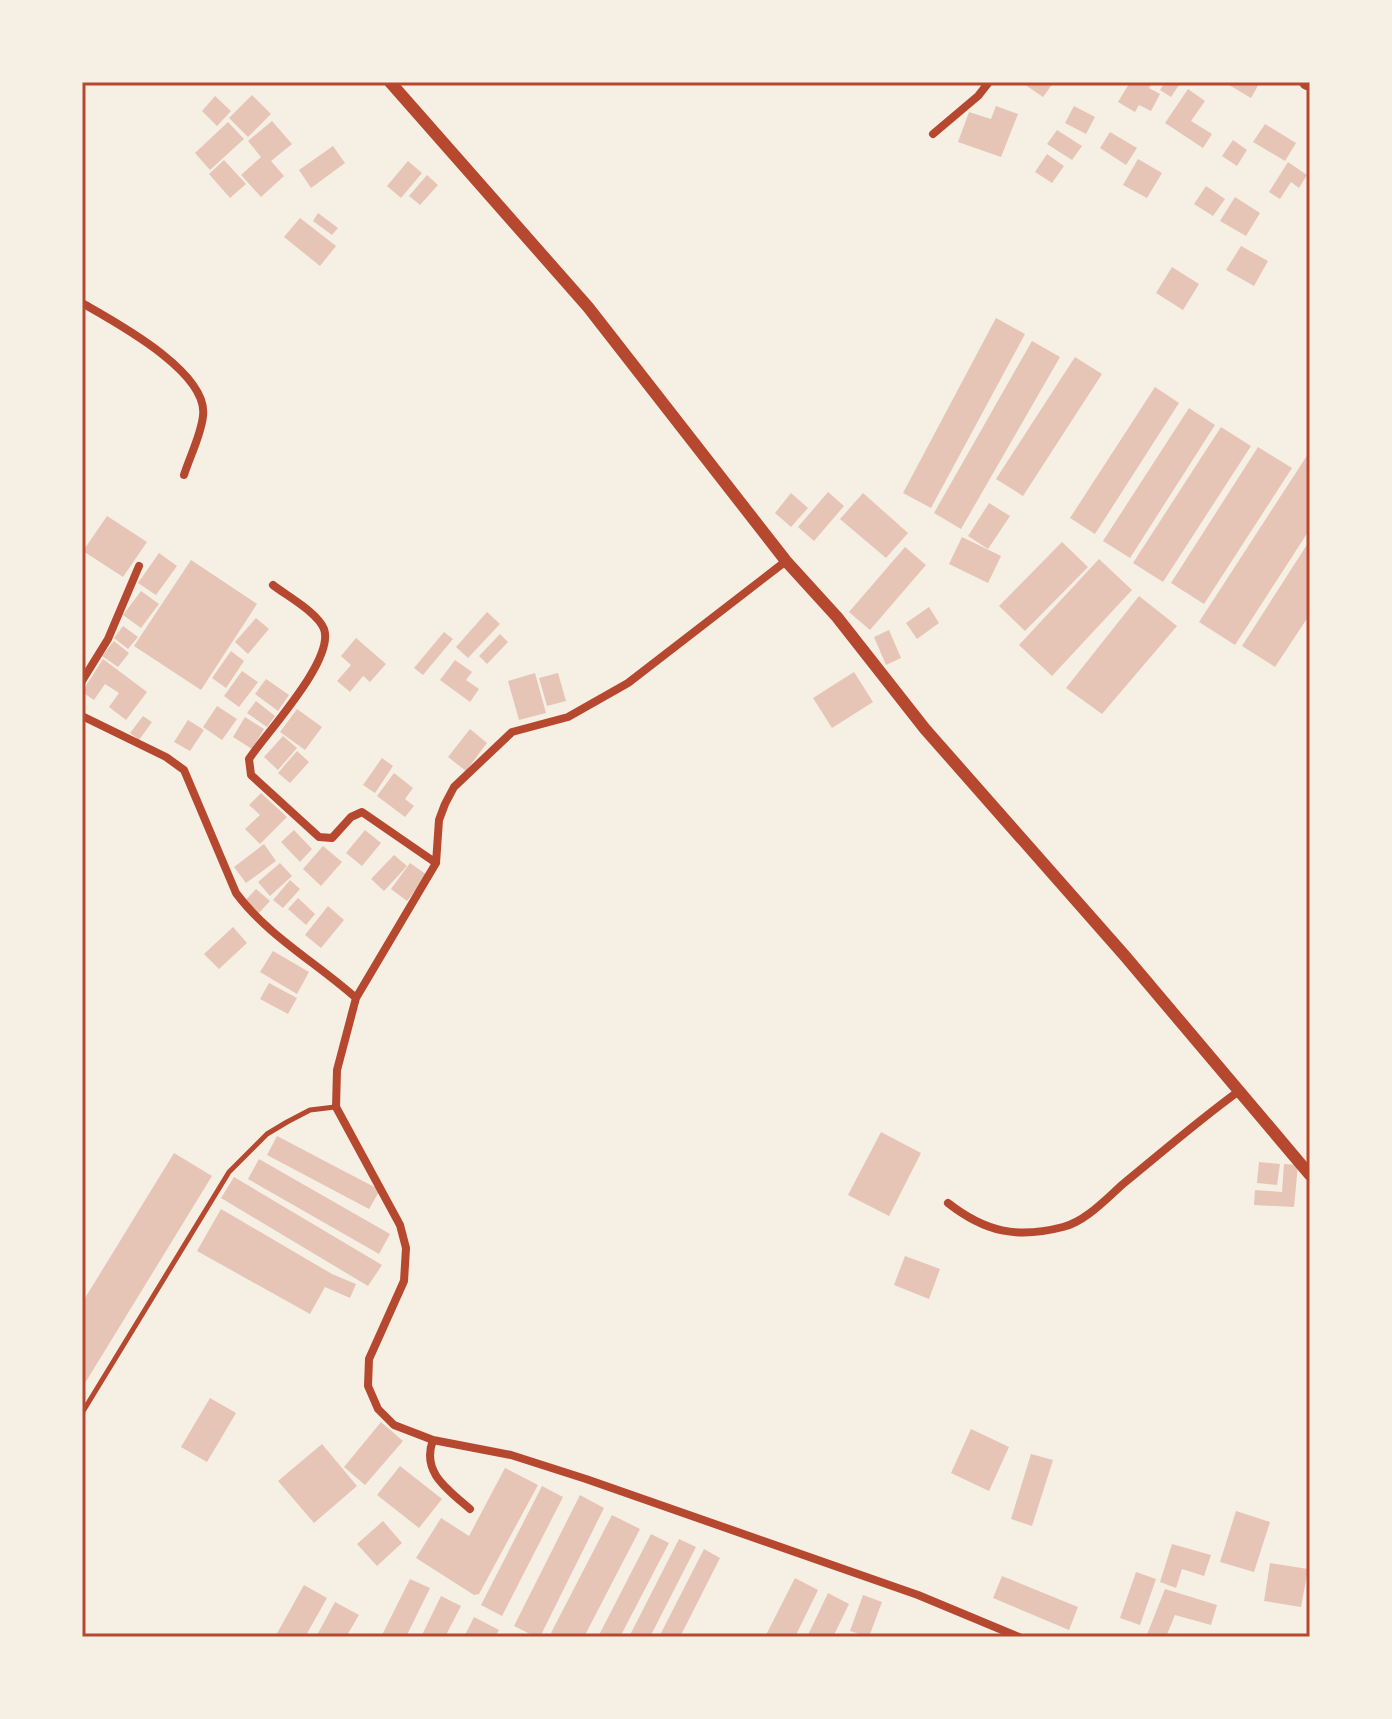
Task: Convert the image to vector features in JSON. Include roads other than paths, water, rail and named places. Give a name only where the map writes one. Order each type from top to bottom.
[{"type":"street","points":[[390,82],[588,307],[786,561],[837,617],[925,729],[1310,1175]]},
{"type":"street","points":[[933,134],[978,96],[989,82]]},
{"type":"street","points":[[82,303],[158,352],[196,386],[203,416],[184,475]]},
{"type":"street","points":[[786,561],[628,683],[568,717],[526,726],[499,741],[454,787],[439,820],[436,863],[356,998],[337,1070],[336,1107],[400,1225],[406,1248],[404,1281],[369,1359],[368,1386],[378,1409],[394,1425],[433,1440],[511,1455],[586,1479],[918,1595],[1019,1637]]},
{"type":"street","points":[[82,681],[108,639],[139,566]]},
{"type":"street","points":[[273,585],[318,621],[324,629],[326,643],[301,690],[249,759],[251,775],[319,837],[332,838],[351,817],[362,812],[436,863]]},
{"type":"street","points":[[82,716],[166,757],[184,770],[236,893],[275,934],[309,957],[356,998]]},
{"type":"street","points":[[948,1203],[973,1222],[1004,1232],[1063,1227],[1093,1210],[1239,1091]]},
{"type":"street","points":[[433,1440],[427,1455],[430,1467],[441,1484],[470,1509]]},
{"type":"lane","points":[[82,1413],[229,1172],[267,1134],[310,1110],[336,1107]]}]
